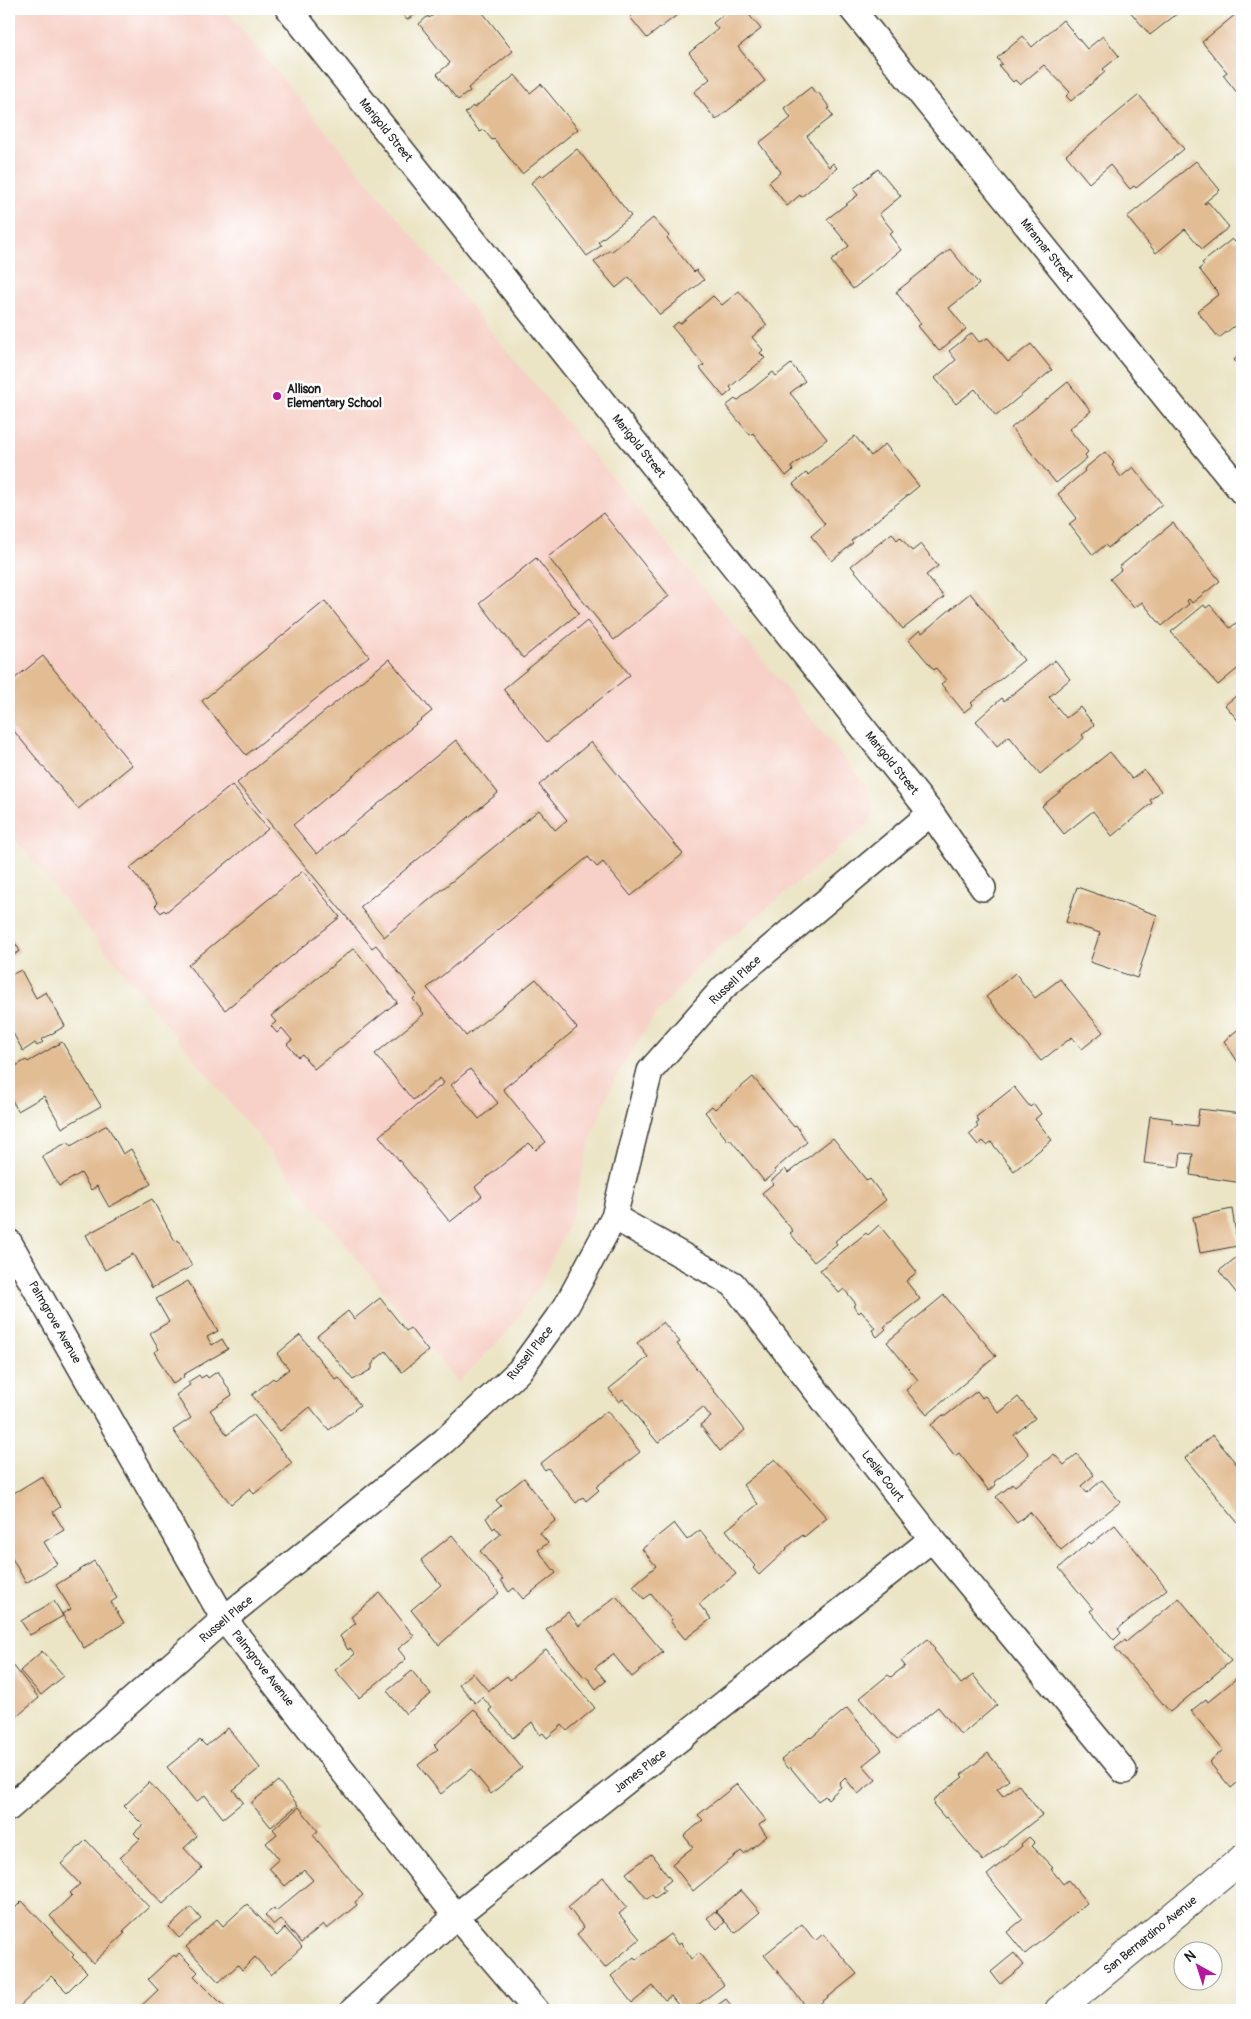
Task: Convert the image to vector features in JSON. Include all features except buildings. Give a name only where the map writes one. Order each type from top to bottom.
[{"type":"main road","name":"San Bernardino Avenue","points":[[1059,2010],[1242,1859]]},
{"type":"street","name":"Marigold Street","points":[[290,9],[932,813],[983,888]]},
{"type":"street","name":"Miramar Street","points":[[852,9],[1242,492]]},
{"type":"street","name":"Russell Place","points":[[9,1808],[224,1619],[444,1441],[518,1371],[567,1305],[614,1217],[650,1071],[724,987],[932,813]]},
{"type":"street","name":"Leslie Court","points":[[614,1217],[733,1284],[932,1539],[1124,1771]]},
{"type":"street","name":"Palmgrove Avenue","points":[[9,1242],[224,1619],[456,1916],[536,2010]]},
{"type":"street","name":"James Place","points":[[353,2010],[456,1916],[932,1539]]},
{"type":"shaded area","name":"Allison Elementary School","points":[[9,9],[225,9],[865,784],[873,802],[873,817],[866,826],[700,963],[650,1022],[613,1082],[590,1141],[571,1219],[540,1285],[504,1336],[458,1382],[9,832]]},
{"type":"place","name":"Allison Elementary School","points":[[277,396]]}]
